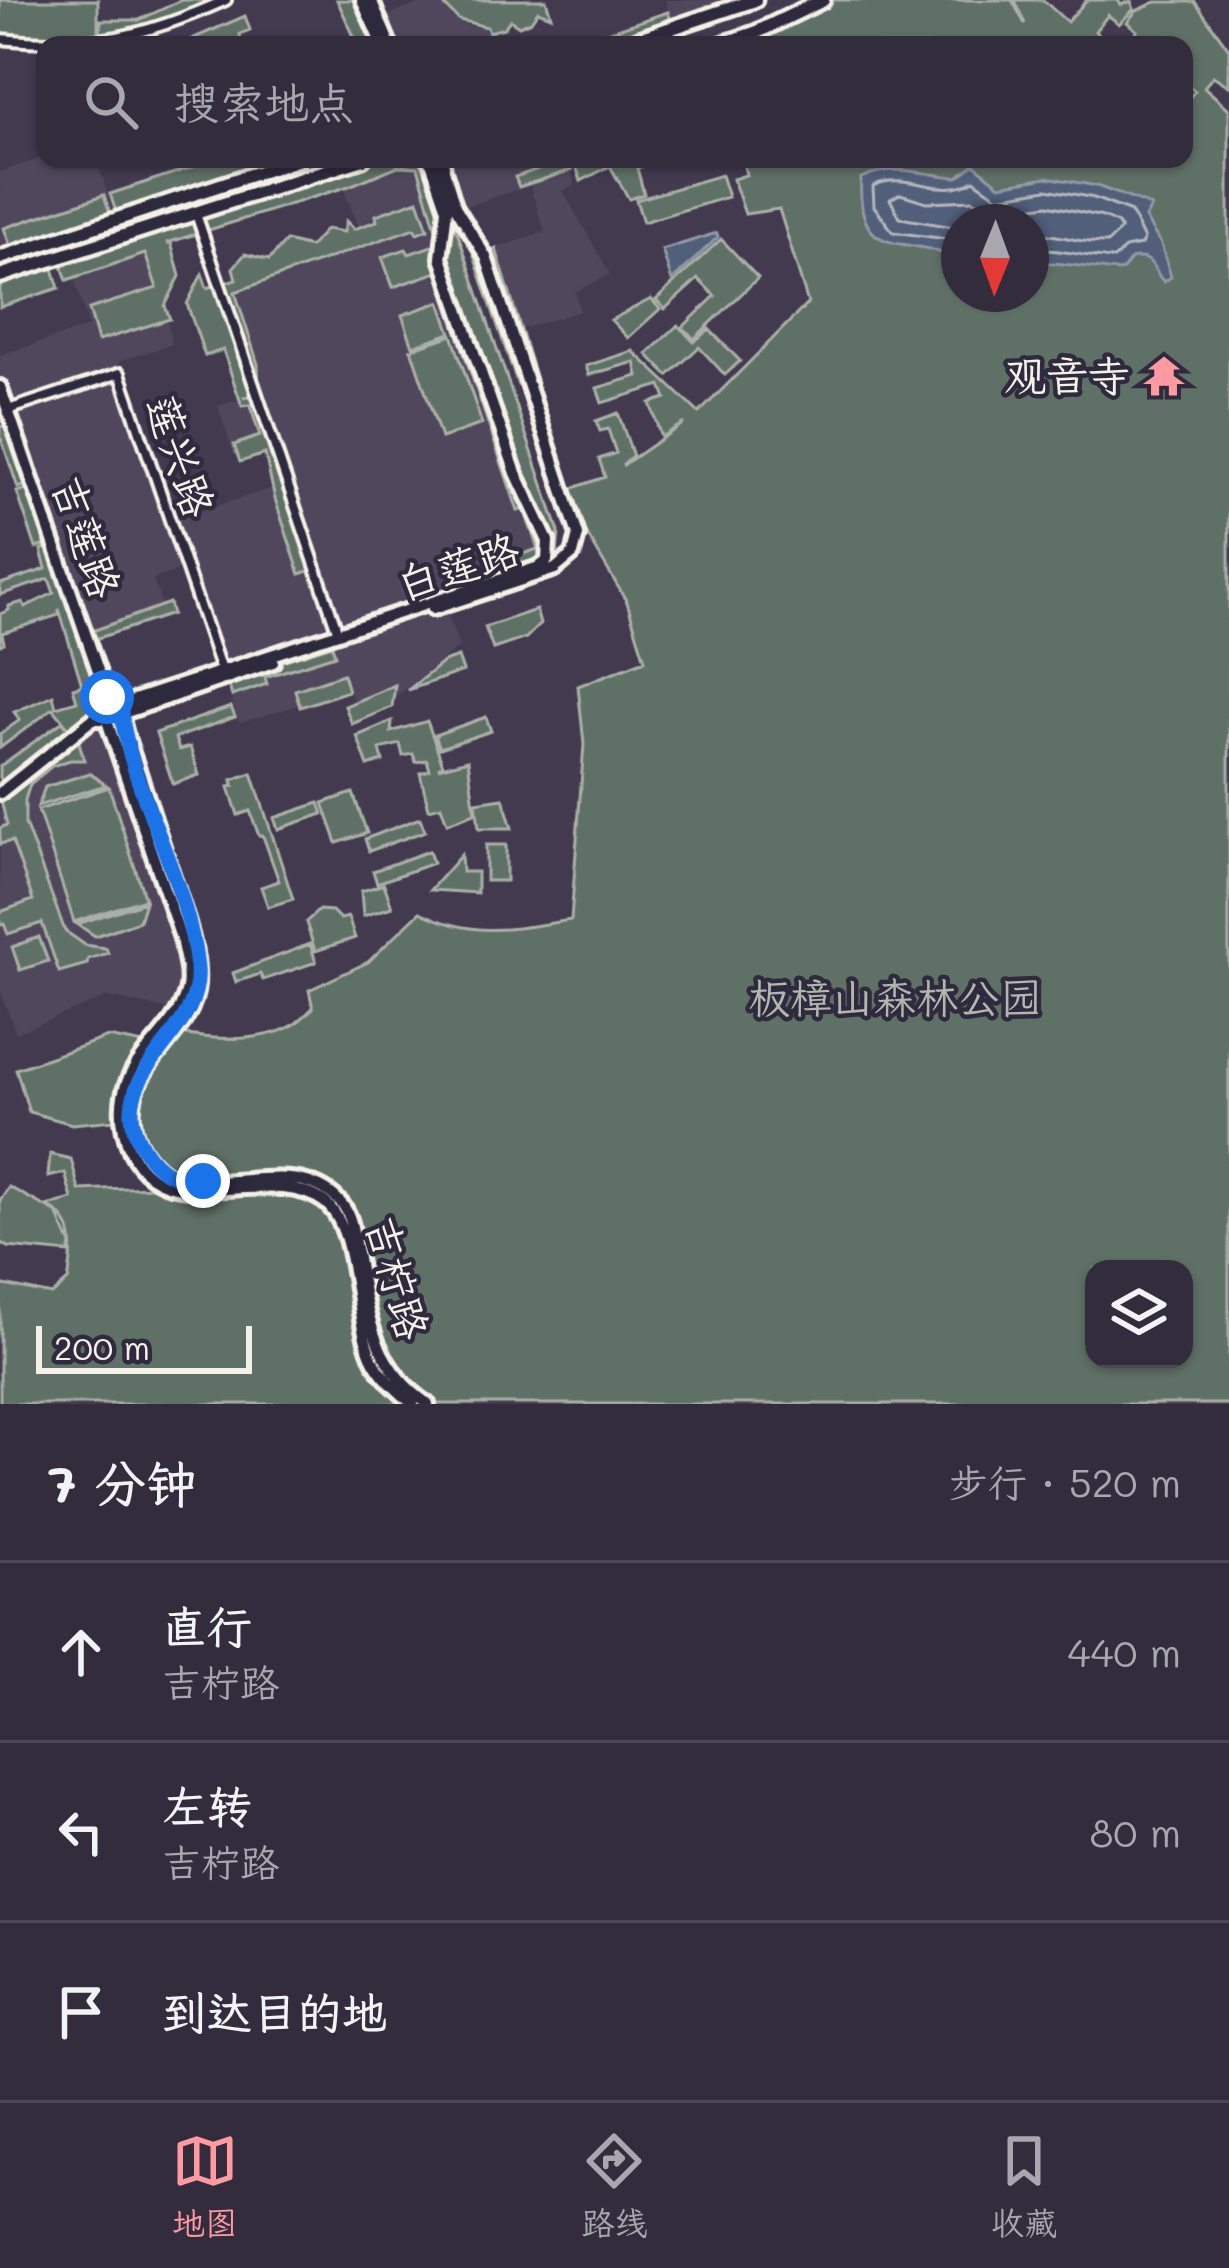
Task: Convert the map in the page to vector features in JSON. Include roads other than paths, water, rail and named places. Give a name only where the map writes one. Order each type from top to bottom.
[{"type":"main road","points":[[367,0],[382,36]]},
{"type":"main road","points":[[648,36],[755,0]]},
{"type":"main road","points":[[746,36],[823,0]]},
{"type":"main road","points":[[0,258],[272,168]]},
{"type":"main road","points":[[0,276],[335,168]]},
{"type":"main road","name":"白莲路","points":[[0,793],[107,714],[221,670],[542,566],[549,556],[548,541],[515,473],[442,261],[446,209],[437,168]]},
{"type":"main road","name":"白莲路","points":[[107,714],[550,572],[573,554],[578,541],[576,518],[486,257],[439,168]]},
{"type":"main road","name":"吉莲路","points":[[0,387],[107,714]]},
{"type":"main road","name":"吉柠路","points":[[107,714],[181,938],[187,970],[184,998],[127,1082],[124,1133],[141,1163],[165,1184],[205,1191],[281,1187],[312,1195],[333,1210],[344,1230],[358,1319],[372,1359],[413,1404]]},
{"type":"main road","name":"吉柠路","points":[[107,714],[183,909],[198,970],[194,1004],[137,1084],[134,1133],[154,1163],[177,1179],[287,1179],[316,1186],[340,1202],[350,1220],[382,1359],[428,1404]]},
{"type":"street","points":[[134,36],[226,0]]},
{"type":"street","points":[[0,39],[36,42]]},
{"type":"street","points":[[196,214],[339,634]]},
{"type":"street","name":"莲兴路","points":[[8,410],[120,373],[221,670]]},
{"type":"water","points":[[969,168],[979,168],[1000,185],[1047,177],[1097,186],[1146,204],[1151,207],[1145,218],[1161,244],[1171,277],[1164,282],[1149,261],[1139,258],[1116,271],[1049,263],[1049,204],[941,204],[941,253],[879,237],[868,226],[862,207],[861,178],[897,170],[958,177]]},
{"type":"water","points":[[717,233],[718,237],[672,281],[662,250]]},
{"type":"place","name":"观音寺","points":[[1164,376]]},
{"type":"park label","name":"板樟山森林公园","points":[[895,998]]}]
